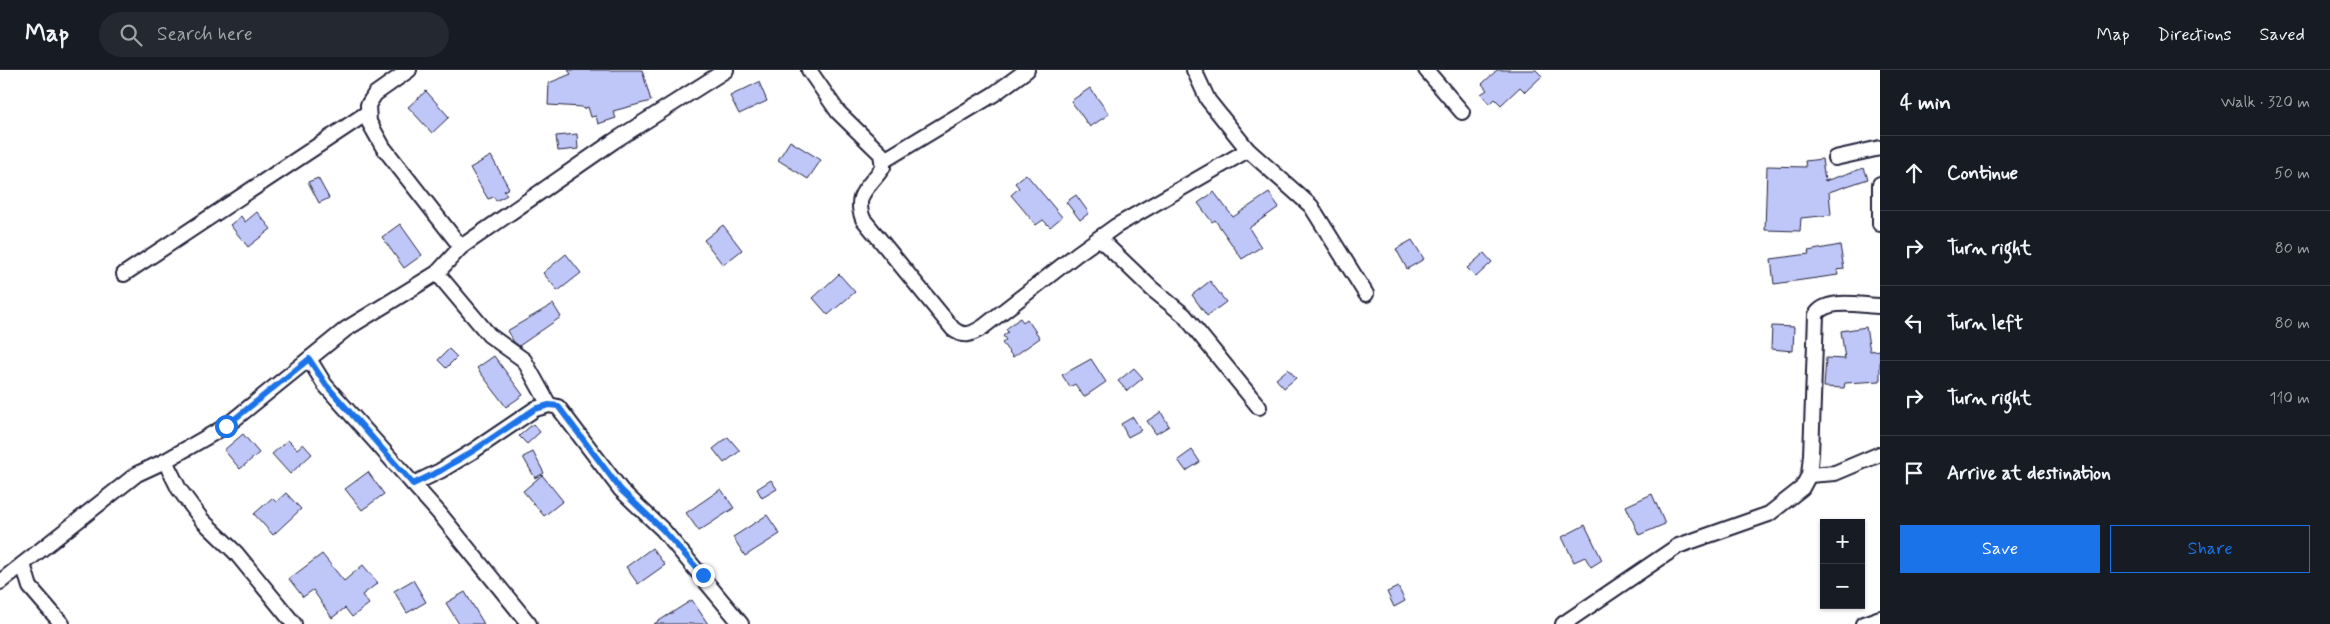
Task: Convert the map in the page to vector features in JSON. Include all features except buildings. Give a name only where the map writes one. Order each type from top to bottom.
[{"type":"street","points":[[409,70],[375,94],[368,105],[369,122],[383,147],[461,247]]},
{"type":"street","points":[[0,582],[137,474],[165,461],[226,426],[346,329],[437,274],[461,247],[614,141],[726,70]]},
{"type":"street","points":[[809,70],[838,112],[855,131],[876,148],[883,161],[883,167],[859,200],[858,207],[862,219],[958,333],[970,334],[983,327],[1098,238],[1248,150]]},
{"type":"street","points":[[883,161],[994,94],[1027,70]]},
{"type":"street","points":[[1194,70],[1208,100],[1248,150],[1311,206],[1366,294]]},
{"type":"street","points":[[1426,70],[1462,112]]},
{"type":"street","points":[[124,274],[367,113]]},
{"type":"street","points":[[1835,158],[1880,148]]},
{"type":"street","points":[[1880,184],[1880,224]]},
{"type":"street","points":[[1098,238],[1152,289],[1184,315],[1259,407]]},
{"type":"street","points":[[437,274],[489,335],[524,360],[549,405]]},
{"type":"street","points":[[1563,624],[1678,546],[1769,514],[1802,488],[1809,475],[1816,314],[1818,310],[1830,305],[1880,306]]},
{"type":"street","points":[[309,359],[326,385],[489,572],[529,624]]},
{"type":"street","points":[[413,484],[465,456],[535,409],[549,405],[558,406],[621,490],[663,530],[741,624]]},
{"type":"street","points":[[1809,475],[1835,473],[1880,454]]},
{"type":"street","points":[[165,461],[179,489],[202,520],[236,553],[294,624]]},
{"type":"street","points":[[24,564],[30,587],[62,624]]},
{"type":"street","points":[[1863,624],[1880,618]]},
{"type":"route","points":[[226,426],[309,359],[326,385],[413,484],[440,471],[473,451],[535,409],[549,405],[558,406],[598,462],[621,490],[663,530],[703,575]]}]
